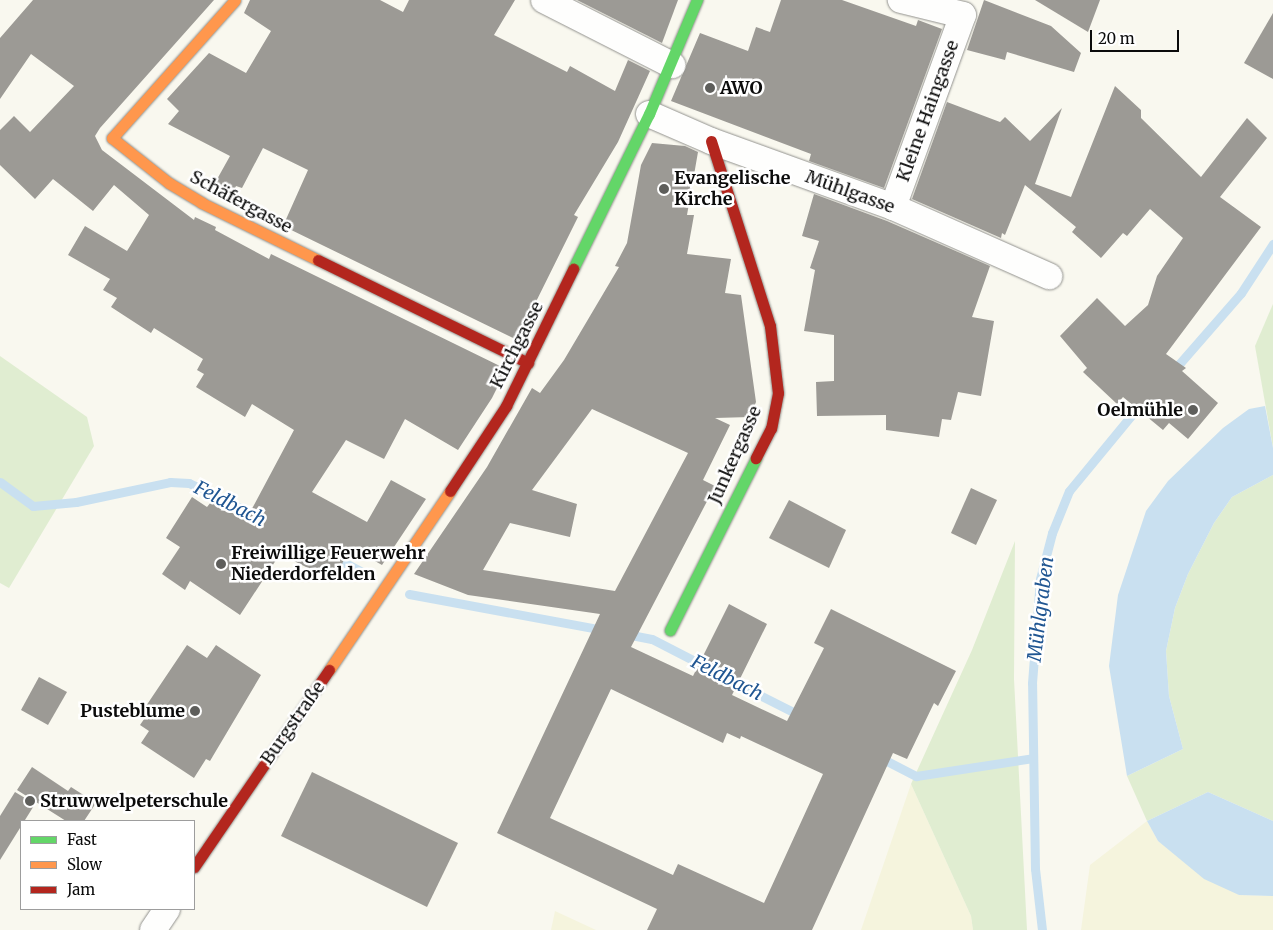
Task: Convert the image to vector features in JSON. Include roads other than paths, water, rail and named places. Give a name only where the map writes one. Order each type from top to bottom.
[{"type":"street","name":"Schäfergasse","points":[[234,0],[112,138],[169,183],[202,203],[528,363]]},
{"type":"street","points":[[544,0],[672,65]]},
{"type":"street","name":"Kirchgasse","points":[[392,579],[506,406],[649,114],[672,65],[697,0]]},
{"type":"street","name":"Kleine Haingasse","points":[[893,208],[967,8],[901,0]]},
{"type":"street","name":"Mühlgasse","points":[[649,114],[711,141],[893,208],[1050,276]]},
{"type":"street","name":"Junkergasse","points":[[670,630],[771,428],[778,393],[770,326],[711,141]]},
{"type":"street","name":"Burgstraße","points":[[195,867],[392,579]]},
{"type":"street","points":[[153,930],[166,910]]},
{"type":"water","points":[[1265,406],[1273,448],[1273,475],[1232,497],[1214,523],[1188,574],[1175,608],[1166,651],[1169,696],[1183,749],[1127,776],[1109,666],[1118,595],[1146,511],[1168,481],[1223,428],[1249,409]]},
{"type":"water","points":[[1208,792],[1273,821],[1273,896],[1239,895],[1204,879],[1158,841],[1147,821]]},
{"type":"waterway","name":"Mühlgraben","points":[[1173,371],[1241,293],[1273,244]]},
{"type":"waterway","name":"Mühlgraben","points":[[1042,930],[1035,869],[1032,683],[1040,579],[1052,533],[1069,491],[1144,400]]},
{"type":"waterway","name":"Feldbach","points":[[0,482],[33,506],[76,502],[170,482],[189,483],[259,517]]},
{"type":"waterway","name":"Feldbach","points":[[332,556],[368,575]]},
{"type":"waterway","name":"Feldbach","points":[[409,594],[603,630]]},
{"type":"waterway","name":"Feldbach","points":[[626,634],[652,639],[710,669]]},
{"type":"waterway","name":"Feldbach","points":[[728,679],[801,716]]},
{"type":"waterway","name":"Feldbach","points":[[879,757],[916,776],[1033,758]]},
{"type":"place","name":"AWO","points":[[710,88]]},
{"type":"place","name":"Evangelische Kirche","points":[[664,189]]},
{"type":"place","name":"Oelmühle","points":[[1193,410]]},
{"type":"place","name":"Freiwillige Feuerwehr Niederdorfelden","points":[[221,564]]},
{"type":"place","name":"Pusteblume","points":[[195,711]]},
{"type":"place","name":"Struwwelpeterschule","points":[[30,801]]}]
